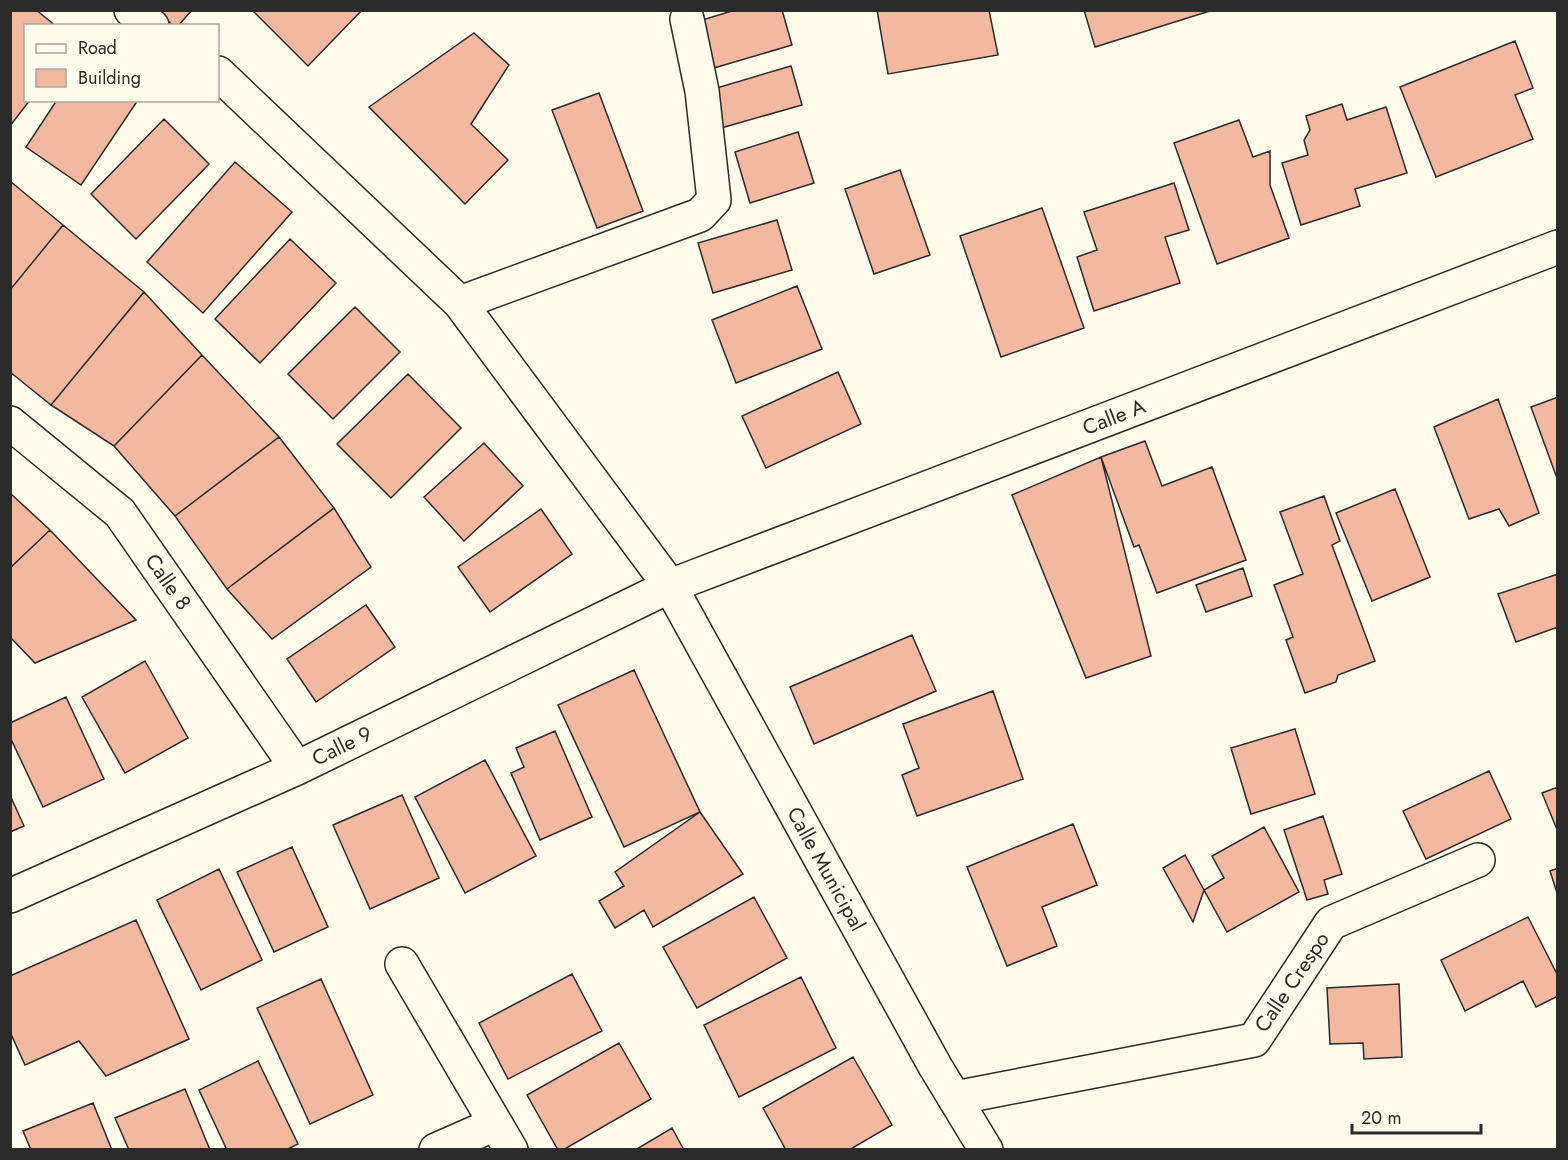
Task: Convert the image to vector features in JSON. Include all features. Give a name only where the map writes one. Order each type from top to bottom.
[{"type":"street","points":[[131,10],[149,24]]},
{"type":"street","points":[[460,303],[700,215],[714,200],[702,91],[687,19]]},
{"type":"street","name":"Calle Municipal","points":[[219,74],[460,303],[670,586],[954,1098],[986,1149]]},
{"type":"street","name":"Calle A","points":[[670,586],[1557,247]]},
{"type":"street","name":"Calle 8","points":[[10,423],[120,513],[297,768]]},
{"type":"street","name":"Calle 9","points":[[10,896],[297,768],[670,586]]},
{"type":"street","name":"Calle Crespo","points":[[954,1098],[1254,1040],[1331,923],[1478,860]]},
{"type":"street","points":[[402,964],[503,1137],[436,1149]]},
{"type":"building","points":[[10,10],[36,10],[54,24],[24,24],[24,102],[28,102],[10,126]]},
{"type":"building","points":[[158,10],[192,10],[180,24],[171,24]]},
{"type":"building","points":[[252,10],[362,10],[308,66]]},
{"type":"building","points":[[735,10],[782,10],[792,45],[714,68],[699,21]]},
{"type":"building","points":[[877,10],[989,10],[998,55],[888,74]]},
{"type":"building","points":[[1084,10],[1213,10],[1095,47]]},
{"type":"building","points":[[474,33],[509,65],[471,124],[508,160],[465,204],[369,107]]},
{"type":"building","points":[[1515,41],[1533,88],[1515,95],[1533,139],[1436,177],[1400,87]]},
{"type":"building","points":[[791,66],[802,105],[721,128],[710,90]]},
{"type":"building","points":[[599,93],[643,211],[597,228],[552,110]]},
{"type":"building","points":[[56,102],[137,102],[81,185],[26,147]]},
{"type":"building","points":[[1342,104],[1347,120],[1386,107],[1407,173],[1355,189],[1360,206],[1301,225],[1282,163],[1308,155],[1304,140],[1310,130],[1306,116]]},
{"type":"building","points":[[164,119],[209,164],[136,239],[91,194]]},
{"type":"building","points":[[1239,120],[1253,157],[1270,151],[1270,185],[1289,238],[1217,264],[1174,143]]},
{"type":"building","points":[[798,132],[814,183],[750,203],[735,152]]},
{"type":"building","points":[[235,162],[292,212],[203,313],[147,262]]},
{"type":"building","points":[[900,170],[930,255],[874,274],[845,189]]},
{"type":"building","points":[[10,181],[63,225],[10,290]]},
{"type":"building","points":[[1174,183],[1189,230],[1165,237],[1180,283],[1094,311],[1077,257],[1097,250],[1084,212]]},
{"type":"building","points":[[1042,208],[1084,328],[1001,357],[960,236]]},
{"type":"building","points":[[777,220],[792,270],[713,293],[698,243]]},
{"type":"building","points":[[63,225],[144,292],[51,405],[10,372],[10,290]]},
{"type":"building","points":[[290,239],[336,283],[260,363],[215,319]]},
{"type":"building","points":[[797,286],[822,349],[736,383],[712,320]]},
{"type":"building","points":[[144,292],[202,355],[114,446],[51,405]]},
{"type":"building","points":[[355,307],[400,352],[333,419],[288,374]]},
{"type":"building","points":[[202,355],[279,437],[175,516],[114,446]]},
{"type":"building","points":[[838,372],[861,424],[766,468],[742,416]]},
{"type":"building","points":[[408,374],[461,428],[391,498],[337,444]]},
{"type":"building","points":[[1558,397],[1558,481],[1531,407]]},
{"type":"building","points":[[1498,399],[1539,513],[1509,526],[1499,509],[1469,519],[1434,427]]},
{"type":"building","points":[[279,437],[334,508],[227,589],[175,516]]},
{"type":"building","points":[[1145,441],[1162,486],[1212,467],[1246,560],[1157,593],[1139,545],[1134,547],[1101,457]]},
{"type":"building","points":[[484,443],[523,486],[464,541],[424,497]]},
{"type":"building","points":[[1101,457],[1151,656],[1086,678],[1012,495]]},
{"type":"building","points":[[1395,489],[1430,577],[1372,601],[1336,513]]},
{"type":"building","points":[[10,493],[50,530],[10,568]]},
{"type":"building","points":[[1324,496],[1340,541],[1332,545],[1375,661],[1338,675],[1336,682],[1305,693],[1286,640],[1293,637],[1274,585],[1303,574],[1280,512]]},
{"type":"building","points":[[334,508],[371,567],[272,639],[227,589]]},
{"type":"building","points":[[541,509],[572,554],[490,612],[458,567]]},
{"type":"building","points":[[50,530],[136,620],[35,663],[10,637],[10,568]]},
{"type":"building","points":[[1243,568],[1252,596],[1206,612],[1196,585]]},
{"type":"building","points":[[1558,574],[1558,627],[1516,642],[1498,594]]},
{"type":"building","points":[[366,605],[395,647],[316,702],[287,659]]},
{"type":"building","points":[[912,635],[936,691],[814,744],[790,687]]},
{"type":"building","points":[[145,661],[188,738],[125,773],[82,697]]},
{"type":"building","points":[[634,670],[700,812],[624,847],[558,705]]},
{"type":"building","points":[[993,691],[1023,779],[917,816],[902,775],[919,768],[903,724]]},
{"type":"building","points":[[66,697],[104,779],[43,807],[10,737],[10,723]]},
{"type":"building","points":[[1295,729],[1315,794],[1251,814],[1231,748]]},
{"type":"building","points":[[555,731],[592,817],[540,840],[511,773],[524,767],[516,748]]},
{"type":"building","points":[[485,760],[536,856],[465,893],[415,797]]},
{"type":"building","points":[[1489,771],[1511,819],[1426,859],[1403,811]]},
{"type":"building","points":[[1558,787],[1558,832],[1542,793]]},
{"type":"building","points":[[10,795],[24,826],[10,832]]},
{"type":"building","points":[[402,795],[439,878],[370,909],[333,825]]},
{"type":"building","points":[[700,812],[743,874],[653,927],[644,910],[615,928],[599,901],[624,886],[615,872]]},
{"type":"building","points":[[1323,816],[1342,874],[1324,880],[1328,894],[1307,900],[1284,830]]},
{"type":"building","points":[[1073,824],[1097,885],[1042,907],[1057,946],[1007,966],[967,867]]},
{"type":"building","points":[[1264,827],[1299,892],[1227,932],[1204,890],[1224,878],[1212,856]]},
{"type":"building","points":[[292,847],[328,927],[274,952],[237,872]]},
{"type":"building","points":[[1185,855],[1204,890],[1193,922],[1163,868]]},
{"type":"building","points":[[1558,868],[1558,896],[1550,871]]},
{"type":"building","points":[[219,869],[262,960],[201,990],[157,900]]},
{"type":"building","points":[[754,897],[787,958],[697,1008],[663,947]]},
{"type":"building","points":[[1528,917],[1558,976],[1558,996],[1536,1007],[1523,981],[1465,1011],[1441,960]]},
{"type":"building","points":[[136,920],[189,1039],[106,1076],[79,1041],[25,1065],[10,1032],[10,976]]},
{"type":"building","points":[[572,974],[602,1031],[508,1079],[479,1023]]},
{"type":"building","points":[[801,977],[836,1048],[739,1097],[704,1025]]},
{"type":"building","points":[[321,979],[373,1095],[310,1124],[257,1008]]},
{"type":"building","points":[[1399,984],[1402,1057],[1364,1059],[1363,1043],[1330,1044],[1327,988]]},
{"type":"building","points":[[619,1043],[651,1099],[563,1150],[558,1150],[527,1095]]},
{"type":"building","points":[[853,1057],[892,1125],[849,1150],[786,1150],[763,1108]]},
{"type":"building","points":[[258,1061],[298,1144],[286,1150],[227,1150],[199,1090]]},
{"type":"building","points":[[185,1089],[210,1150],[129,1150],[115,1118]]},
{"type":"building","points":[[93,1103],[112,1150],[31,1150],[23,1131]]},
{"type":"building","points":[[672,1128],[684,1150],[635,1150]]}]
